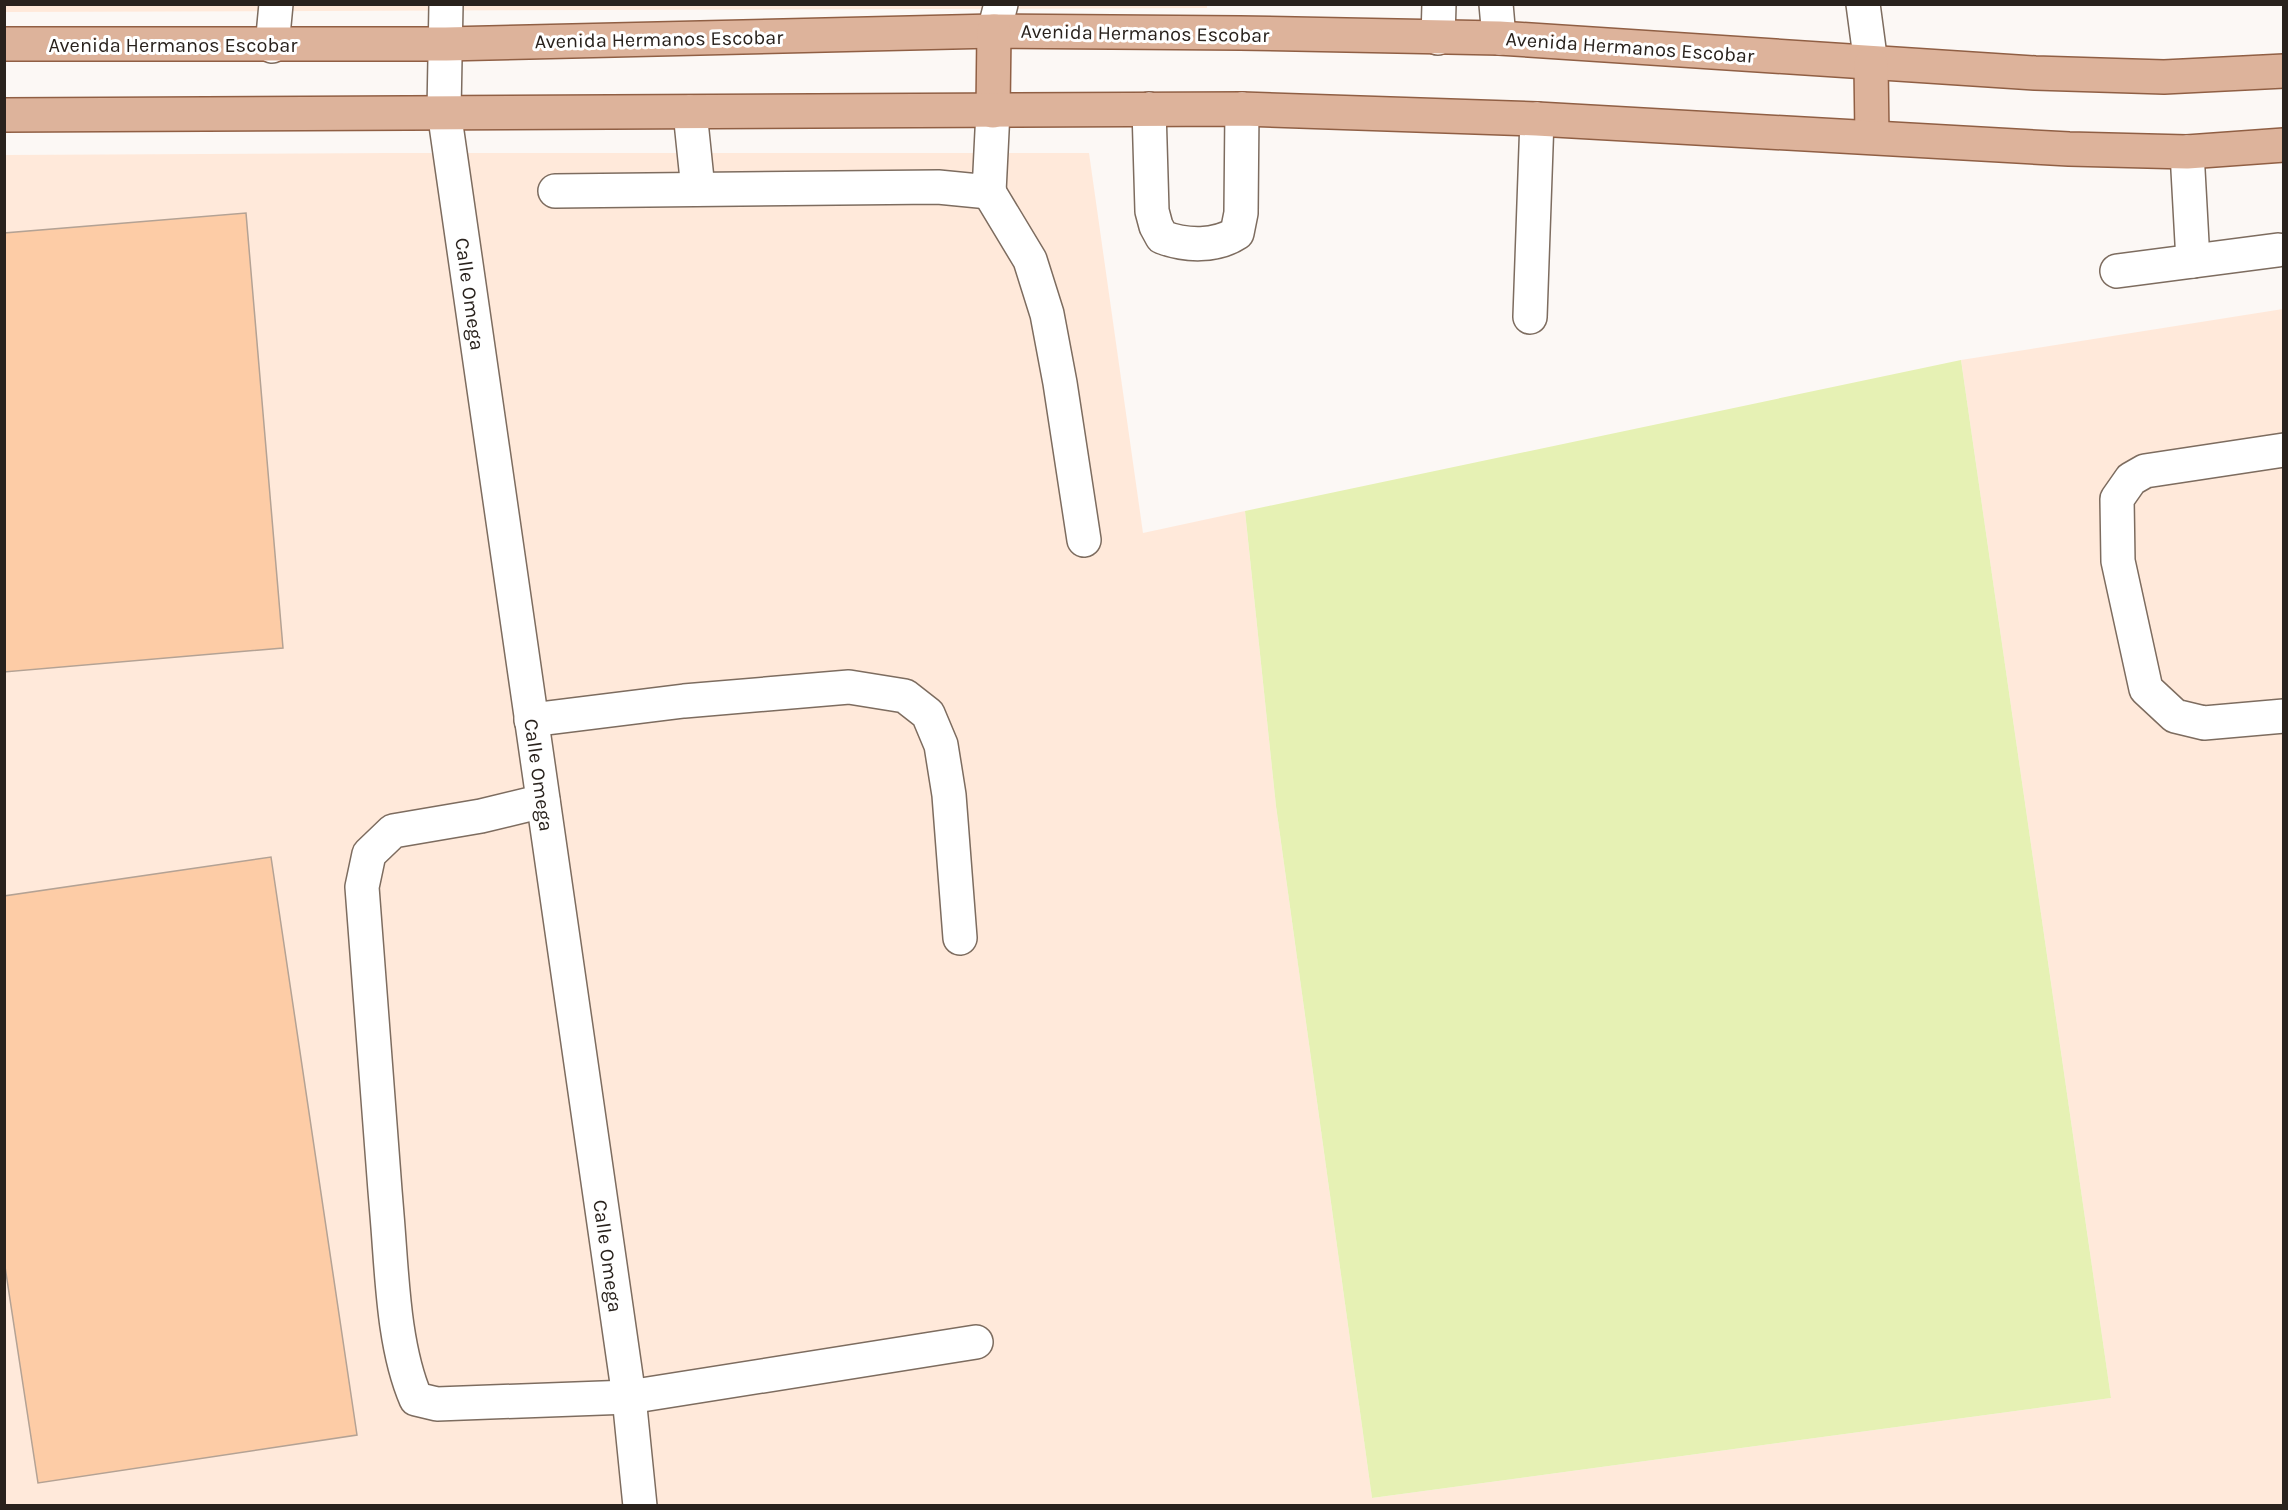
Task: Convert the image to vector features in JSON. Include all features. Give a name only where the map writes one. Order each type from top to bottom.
[{"type":"main road","name":"Avenida Hermanos Escobar","points":[[4,44],[272,46],[446,44],[998,18],[1438,38],[1499,38],[2035,73],[2164,77],[2283,71]]},
{"type":"main road","points":[[993,111],[998,18]]},
{"type":"main road","points":[[1871,64],[1872,137]]},
{"type":"main road","points":[[4,115],[444,111],[1242,109],[1537,119],[2069,149],[2187,152],[2283,145]]},
{"type":"street","points":[[272,46],[276,4]]},
{"type":"street","name":"Calle Omega","points":[[446,4],[444,111],[629,1397],[640,1506]]},
{"type":"street","points":[[1438,38],[1439,4]]},
{"type":"street","points":[[1496,4],[1499,38]]},
{"type":"street","points":[[1863,4],[1871,64]]},
{"type":"street","points":[[1149,109],[1152,211],[1155,226],[1162,237],[1180,243],[1224,242],[1237,232],[1241,213],[1242,109]]},
{"type":"street","points":[[993,111],[989,192],[1030,260],[1047,314],[1084,540]]},
{"type":"street","points":[[690,112],[698,189]]},
{"type":"street","points":[[1530,317],[1537,119]]},
{"type":"street","points":[[2187,152],[2193,261]]},
{"type":"street","points":[[555,191],[938,187],[989,192]]},
{"type":"street","points":[[2117,271],[2278,250]]},
{"type":"street","points":[[2283,450],[2145,471],[2131,479],[2117,499],[2118,561],[2146,689],[2175,716],[2204,723],[2283,716]]},
{"type":"street","points":[[531,720],[684,701],[849,687],[905,696],[928,714],[941,745],[949,795],[960,939]]},
{"type":"street","points":[[543,801],[481,816],[393,831],[369,854],[362,887],[377,1096],[400,1343],[408,1381],[416,1399],[437,1404],[629,1397],[976,1342]]},
{"type":"shaded area","points":[[4,5],[1207,5],[1207,8],[5,12]]},
{"type":"shaded area","points":[[1089,153],[1143,533],[1245,511],[1276,806],[1372,1498],[2111,1398],[1961,360],[2283,309],[2283,1505],[5,1505],[4,155]]},
{"type":"green space","points":[[1961,360],[2111,1398],[1372,1498],[1276,806],[1245,511]]},
{"type":"building","points":[[246,213],[283,648],[4,672],[4,233]]},
{"type":"building","points":[[271,857],[357,1435],[38,1483],[4,1260],[4,896]]}]
